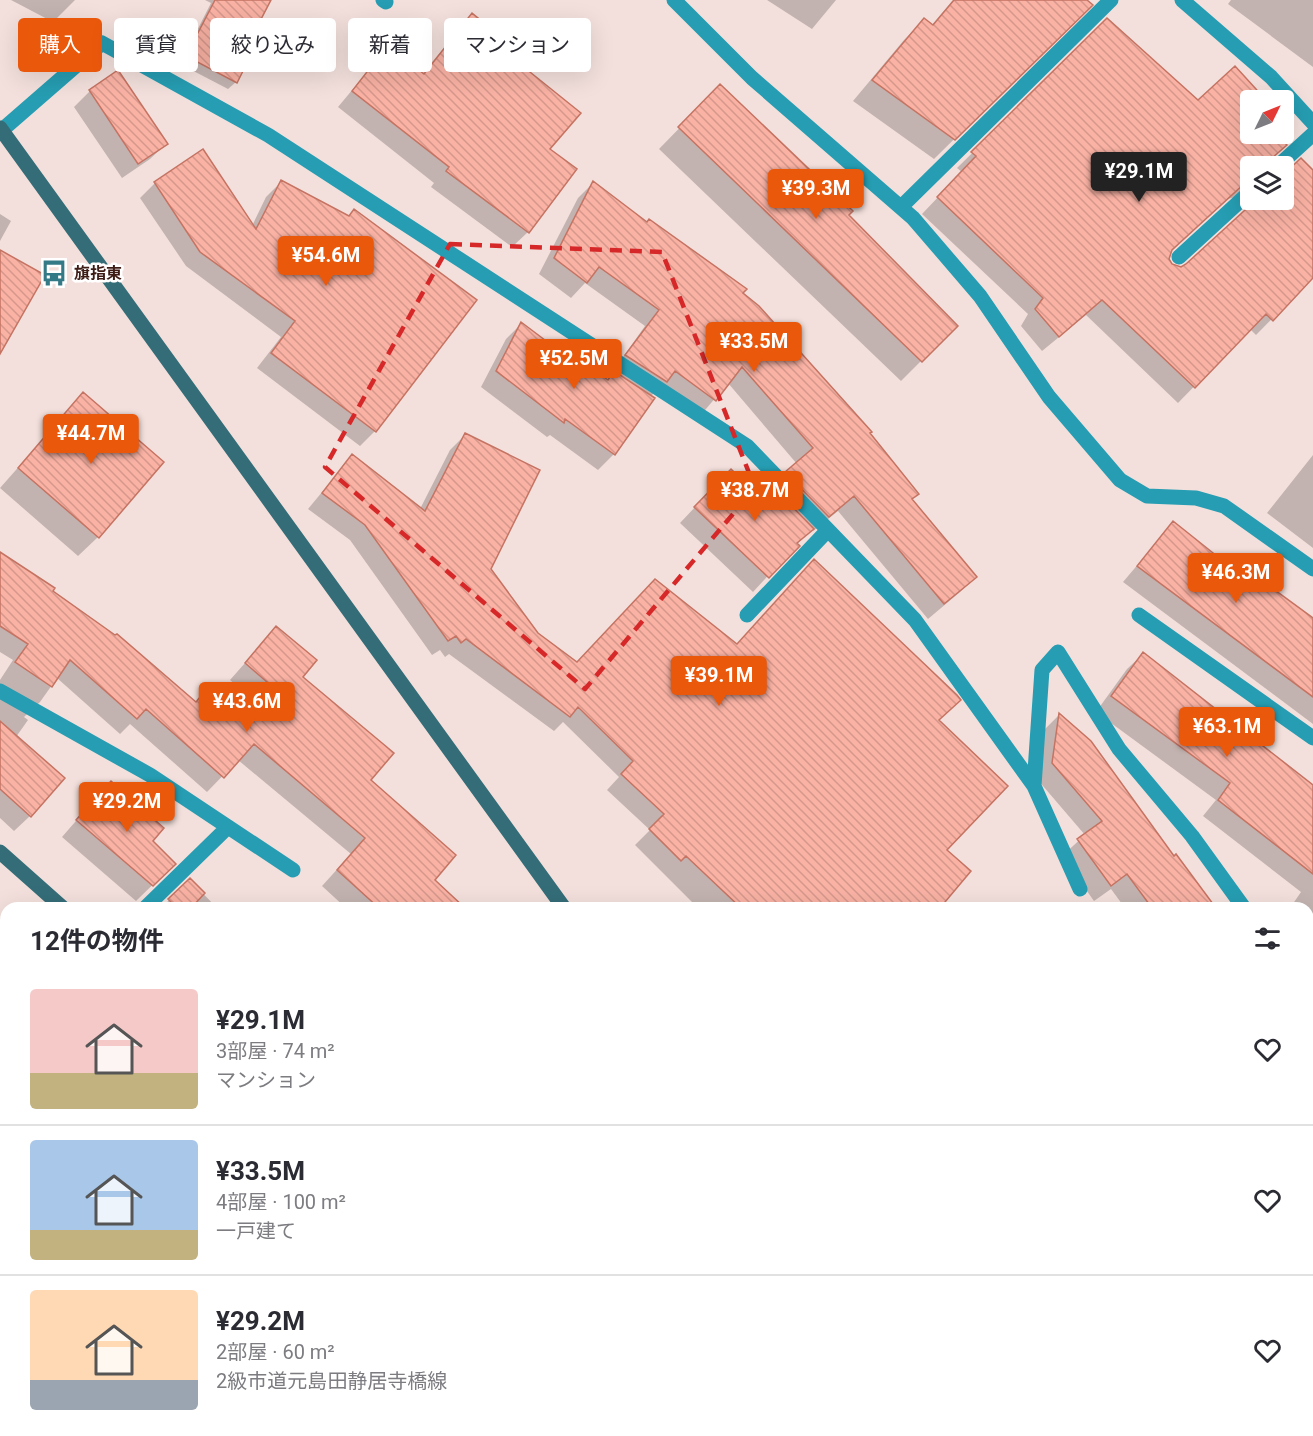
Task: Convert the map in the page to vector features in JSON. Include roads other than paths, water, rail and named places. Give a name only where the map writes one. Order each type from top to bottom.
[{"type":"street","points":[[674,0],[752,78],[901,207],[980,296],[1049,397],[1120,480],[1147,496],[1196,498],[1224,506],[1313,570]]},
{"type":"street","points":[[901,207],[1111,0]]},
{"type":"street","points":[[1182,0],[1271,77],[1313,123]]},
{"type":"street","points":[[560,902],[1,129],[102,43],[268,135],[747,446],[915,620],[1034,786],[1080,889]]},
{"type":"street","points":[[1289,156],[1313,134]]},
{"type":"street","points":[[1179,257],[1240,201]]},
{"type":"street","points":[[747,615],[828,530]]},
{"type":"street","points":[[1138,615],[1313,738]]},
{"type":"street","points":[[1034,786],[1042,670],[1058,651],[1119,749],[1192,836],[1240,902]]},
{"type":"street","points":[[0,691],[150,775],[293,870]]},
{"type":"street","points":[[151,902],[228,827]]},
{"type":"street","points":[[0,852],[56,902]]},
{"type":"place","name":"旗指東","points":[[54,273]]}]
